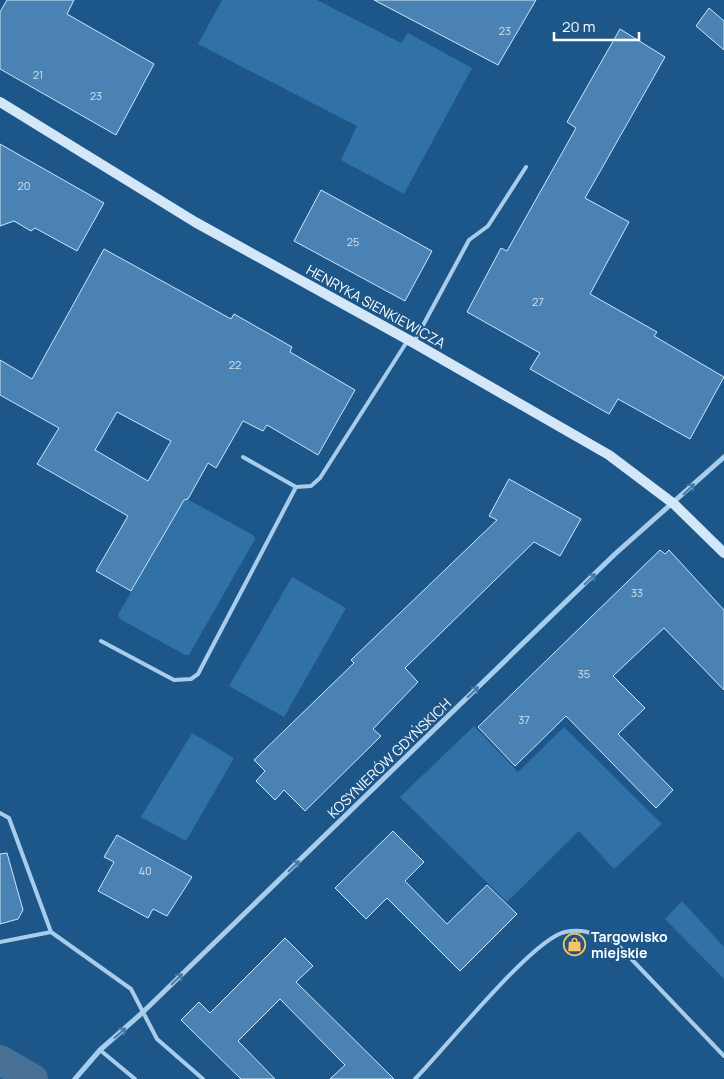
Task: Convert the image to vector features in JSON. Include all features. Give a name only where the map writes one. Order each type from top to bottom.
[{"type":"street","name":"HENRYKA SIENKIEWICZA","points":[[0,102],[196,222],[411,341],[609,455],[674,504],[724,553]]},
{"type":"street","name":"KOSYNIERÓW GDYŃSKICH","points":[[75,1079],[100,1050],[142,1013],[643,528],[674,504],[724,457]]},
{"type":"lane","points":[[243,457],[296,487],[311,486],[320,478],[411,341],[469,240],[488,226],[526,167]]},
{"type":"lane","points":[[101,640],[174,680],[191,679],[198,674],[296,487]]},
{"type":"lane","points":[[0,813],[9,818],[51,932],[130,989],[157,1039],[203,1079]]},
{"type":"lane","points":[[415,1079],[493,993],[545,940],[562,932],[577,930],[593,933],[616,943],[724,1056]]},
{"type":"lane","points":[[0,942],[51,932]]},
{"type":"lane","points":[[100,1050],[135,1079]]},
{"type":"shaded area","points":[[222,0],[317,0],[401,43],[408,33],[472,68],[404,194],[341,160],[357,126],[198,44]]},
{"type":"shaded area","points":[[185,498],[253,535],[255,539],[189,655],[185,655],[120,619],[118,615]]},
{"type":"shaded area","points":[[292,577],[346,608],[284,717],[229,686]]},
{"type":"shaded area","points":[[474,726],[518,772],[564,727],[662,824],[614,869],[579,831],[507,902],[400,797]]},
{"type":"shaded area","points":[[192,733],[234,758],[186,841],[141,817]]},
{"type":"shaded area","points":[[682,901],[724,947],[724,979],[665,919]]},
{"type":"building","points":[[7,0],[74,0],[67,14],[154,64],[116,135],[0,69],[0,12]]},
{"type":"building","points":[[374,0],[536,0],[498,65]]},
{"type":"building","points":[[709,8],[724,21],[724,50],[696,26]]},
{"type":"building","points":[[620,29],[665,57],[585,198],[629,222],[590,294],[657,332],[654,336],[724,377],[690,439],[618,399],[609,414],[530,369],[540,353],[467,312],[501,248],[507,251],[576,128],[567,122]]},
{"type":"building","points":[[0,144],[104,203],[77,251],[35,228],[31,231],[14,221],[0,226]]},
{"type":"building","points":[[321,190],[432,251],[405,301],[294,241]]},
{"type":"building","points":[[104,249],[231,319],[234,314],[292,347],[290,352],[355,390],[318,455],[267,425],[263,431],[243,421],[216,468],[208,463],[131,591],[96,571],[128,516],[37,464],[59,428],[0,395],[0,360],[32,379]],"holes":[[[117,412],[171,441],[148,481],[95,450]]]},
{"type":"building","points":[[509,479],[581,519],[560,556],[534,542],[405,668],[418,682],[373,729],[381,736],[305,811],[284,790],[275,800],[256,781],[265,771],[254,760],[354,663],[351,660],[497,520],[489,516]]},
{"type":"building","points":[[660,550],[665,554],[669,550],[724,610],[724,690],[664,628],[613,676],[645,708],[618,734],[673,790],[656,808],[566,716],[515,766],[478,727]]},
{"type":"building","points":[[393,831],[424,862],[405,881],[447,924],[487,885],[517,914],[460,971],[387,898],[366,919],[335,888]]},
{"type":"building","points":[[117,835],[192,877],[167,916],[153,909],[148,918],[98,891],[114,862],[104,857]]},
{"type":"building","points":[[7,853],[23,910],[18,919],[0,924],[0,854]]},
{"type":"building","points":[[285,938],[313,966],[296,982],[394,1079],[330,1079],[345,1065],[280,999],[238,1041],[275,1079],[241,1079],[181,1020],[199,1002],[210,1013]]},
{"type":"waterway","points":[[0,1060],[33,1079]]},
{"type":"place","name":"Targowisko miejskie","points":[[575,944]]}]
